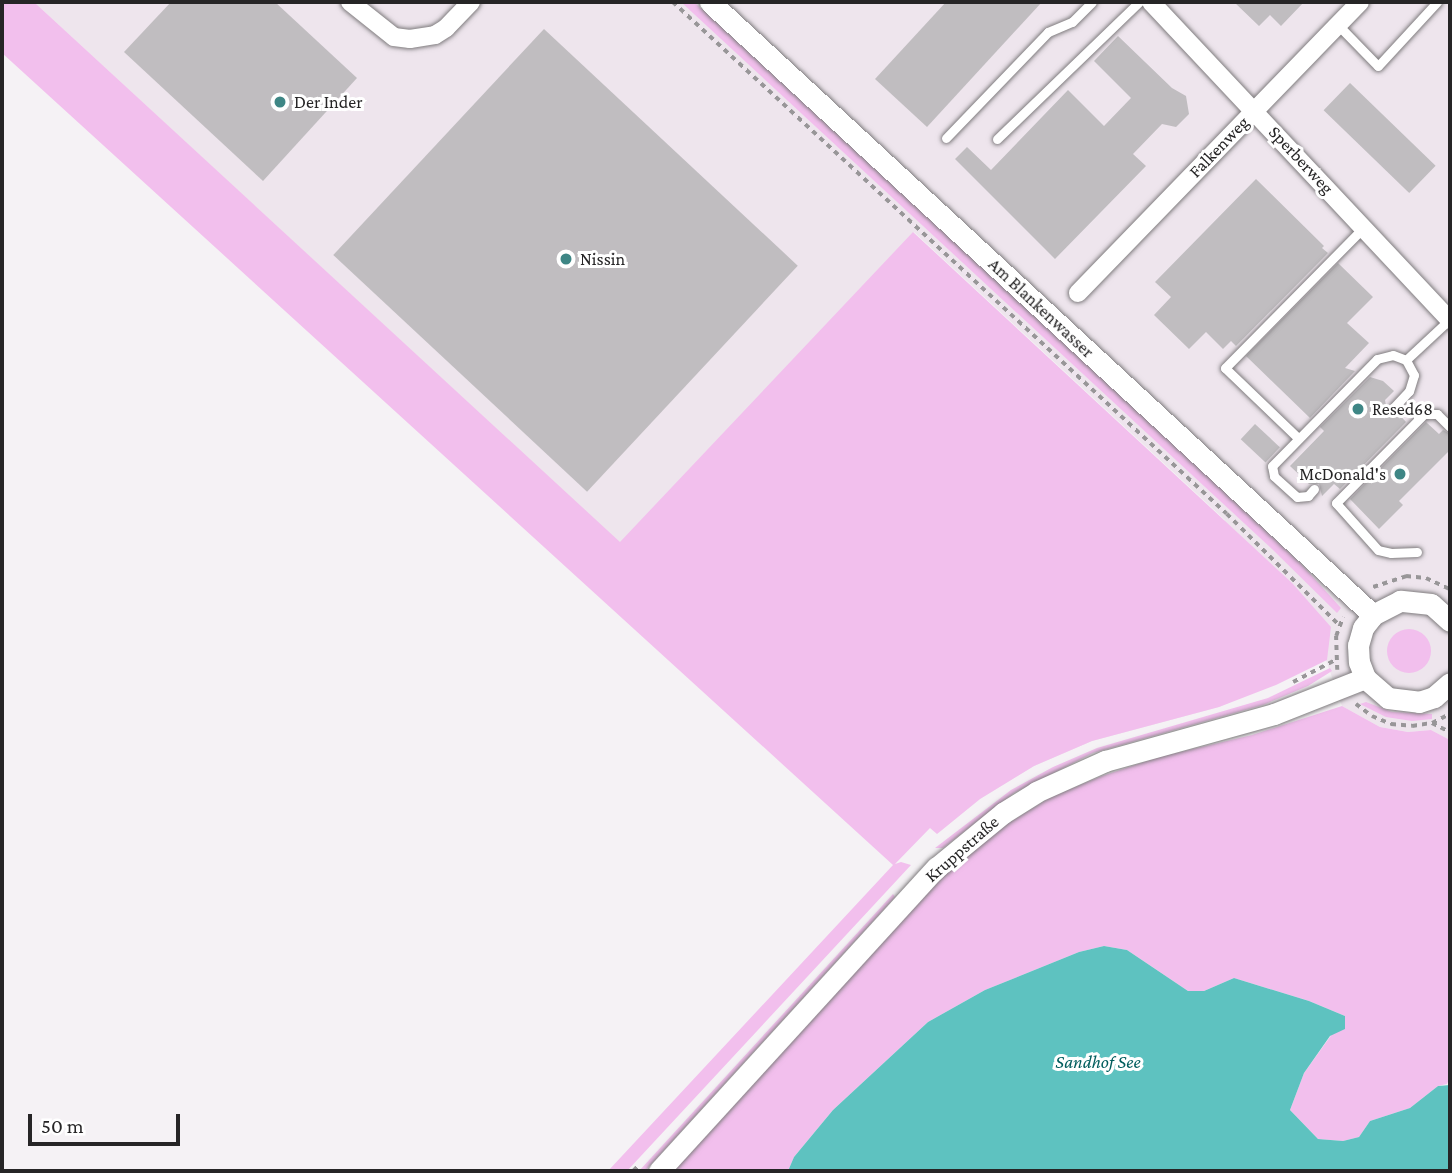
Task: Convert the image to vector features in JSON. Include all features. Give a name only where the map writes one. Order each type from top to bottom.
[{"type":"street","points":[[350,2],[394,37],[410,39],[435,35],[446,28],[469,2]]},
{"type":"street","name":"Am Blankenwasser","points":[[710,2],[1373,615]]},
{"type":"street","name":"Sperberweg","points":[[1151,2],[1450,320]]},
{"type":"street","name":"Falkenweg","points":[[1077,293],[1360,2]]},
{"type":"street","points":[[1448,689],[1419,702],[1404,702],[1375,690],[1365,678],[1359,662],[1358,645],[1363,628],[1373,615],[1400,601],[1416,600],[1431,604],[1450,621]]},
{"type":"street","name":"Kruppstraße","points":[[659,1171],[936,868],[1003,813],[1036,792],[1105,761],[1275,714],[1365,678]]},
{"type":"lane","points":[[946,138],[1048,32],[1072,22],[1092,2]]},
{"type":"lane","points":[[997,139],[1139,2]]},
{"type":"lane","points":[[1338,25],[1378,66],[1437,2]]},
{"type":"lane","points":[[1298,438],[1225,368],[1364,227]]},
{"type":"lane","points":[[1406,360],[1450,320]]},
{"type":"lane","points":[[1314,489],[1308,496],[1297,497],[1272,472],[1274,463],[1377,359],[1392,355],[1406,360],[1414,375],[1413,384],[1393,408]]},
{"type":"lane","points":[[1417,552],[1391,553],[1378,550],[1337,508],[1336,503],[1421,416],[1437,414],[1450,427]]},
{"type":"path","points":[[673,2],[1237,523],[1338,624]]},
{"type":"path","points":[[1433,723],[1450,732]]},
{"type":"shaded area","points":[[2,2],[34,2],[620,542],[913,232],[1292,583],[1331,627],[1327,660],[1276,685],[1219,707],[1092,741],[1034,766],[980,799],[937,834],[930,828],[895,864],[901,862],[911,865],[627,1171],[608,1171],[893,865],[2,53]]},
{"type":"shaded area","points":[[34,2],[1450,2],[1450,740],[1431,730],[1408,732],[1380,727],[1342,706],[1326,660],[1219,707],[1092,741],[1034,766],[980,799],[937,834],[1225,520],[914,232],[620,543]]},
{"type":"shaded area","points":[[681,2],[694,2],[1212,480],[1302,565],[1341,608],[1337,613],[1272,549]]},
{"type":"shaded area","points":[[1409,629],[1425,635],[1431,651],[1425,667],[1409,673],[1393,667],[1387,651],[1393,635]]},
{"type":"shaded area","points":[[1330,668],[1332,671],[1308,686],[1263,705],[1093,753],[1014,793],[943,848],[935,848],[1011,790],[1053,767],[1097,748],[1268,698]]},
{"type":"shaded area","points":[[1366,702],[1392,712],[1432,714],[1432,719],[1412,721],[1386,717],[1360,704]]},
{"type":"shaded area","points":[[1342,706],[1380,727],[1408,732],[1431,730],[1450,740],[1450,1077],[1447,1084],[1438,1086],[1410,1108],[1370,1121],[1359,1137],[1343,1141],[1318,1139],[1290,1110],[1304,1073],[1345,1016],[1309,1001],[1234,978],[1204,991],[1188,991],[1127,950],[1104,946],[1079,952],[985,990],[928,1022],[833,1110],[794,1157],[788,1171],[673,1171],[908,913],[946,874],[999,829],[1051,797],[1102,776],[1159,757],[1252,735]]},
{"type":"shaded area","points":[[893,894],[895,897],[645,1171],[639,1171]]},
{"type":"water","name":"Sandhof See","points":[[1104,946],[1127,950],[1188,991],[1204,991],[1234,978],[1309,1001],[1345,1016],[1345,1029],[1330,1036],[1304,1073],[1290,1110],[1318,1139],[1343,1141],[1359,1137],[1370,1121],[1410,1108],[1438,1086],[1450,1085],[1450,1171],[788,1171],[794,1157],[833,1110],[928,1022],[985,990],[1079,952]]},
{"type":"building","points":[[171,2],[275,2],[357,78],[263,181],[124,52]]},
{"type":"building","points":[[946,2],[1042,2],[927,127],[875,79]]},
{"type":"building","points":[[1234,2],[1304,2],[1281,26],[1270,15],[1259,26]]},
{"type":"building","name":"Nissin","points":[[544,29],[798,266],[587,492],[333,255]]},
{"type":"building","points":[[1118,36],[1172,88],[1186,96],[1189,114],[1176,127],[1162,124],[1133,154],[1146,166],[1055,259],[955,159],[967,147],[991,170],[1068,90],[1104,126],[1131,98],[1094,61]]},
{"type":"building","points":[[1350,83],[1436,166],[1409,193],[1324,110]]},
{"type":"building","points":[[1256,179],[1328,253],[1236,346],[1231,341],[1223,349],[1206,332],[1189,349],[1154,315],[1171,297],[1155,282]]},
{"type":"building","points":[[1338,263],[1373,297],[1347,323],[1369,343],[1345,368],[1355,371],[1310,418],[1246,356]]},
{"type":"building","points":[[1370,377],[1383,381],[1394,391],[1385,400],[1387,411],[1392,415],[1398,413],[1406,422],[1340,489],[1334,484],[1322,496],[1319,484],[1309,484],[1290,466],[1324,431],[1320,427]]},
{"type":"building","name":"McDonald's","points":[[1426,422],[1439,434],[1443,430],[1450,434],[1450,450],[1399,501],[1403,505],[1379,529],[1350,499]]},
{"type":"building","points":[[1255,424],[1280,447],[1266,463],[1241,439]]},
{"type":"place","name":"Der Inder","points":[[280,102]]},
{"type":"place","name":"Nissin","points":[[566,259]]},
{"type":"place","name":"Resed68","points":[[1358,409]]},
{"type":"place","name":"McDonald's","points":[[1400,474]]}]
